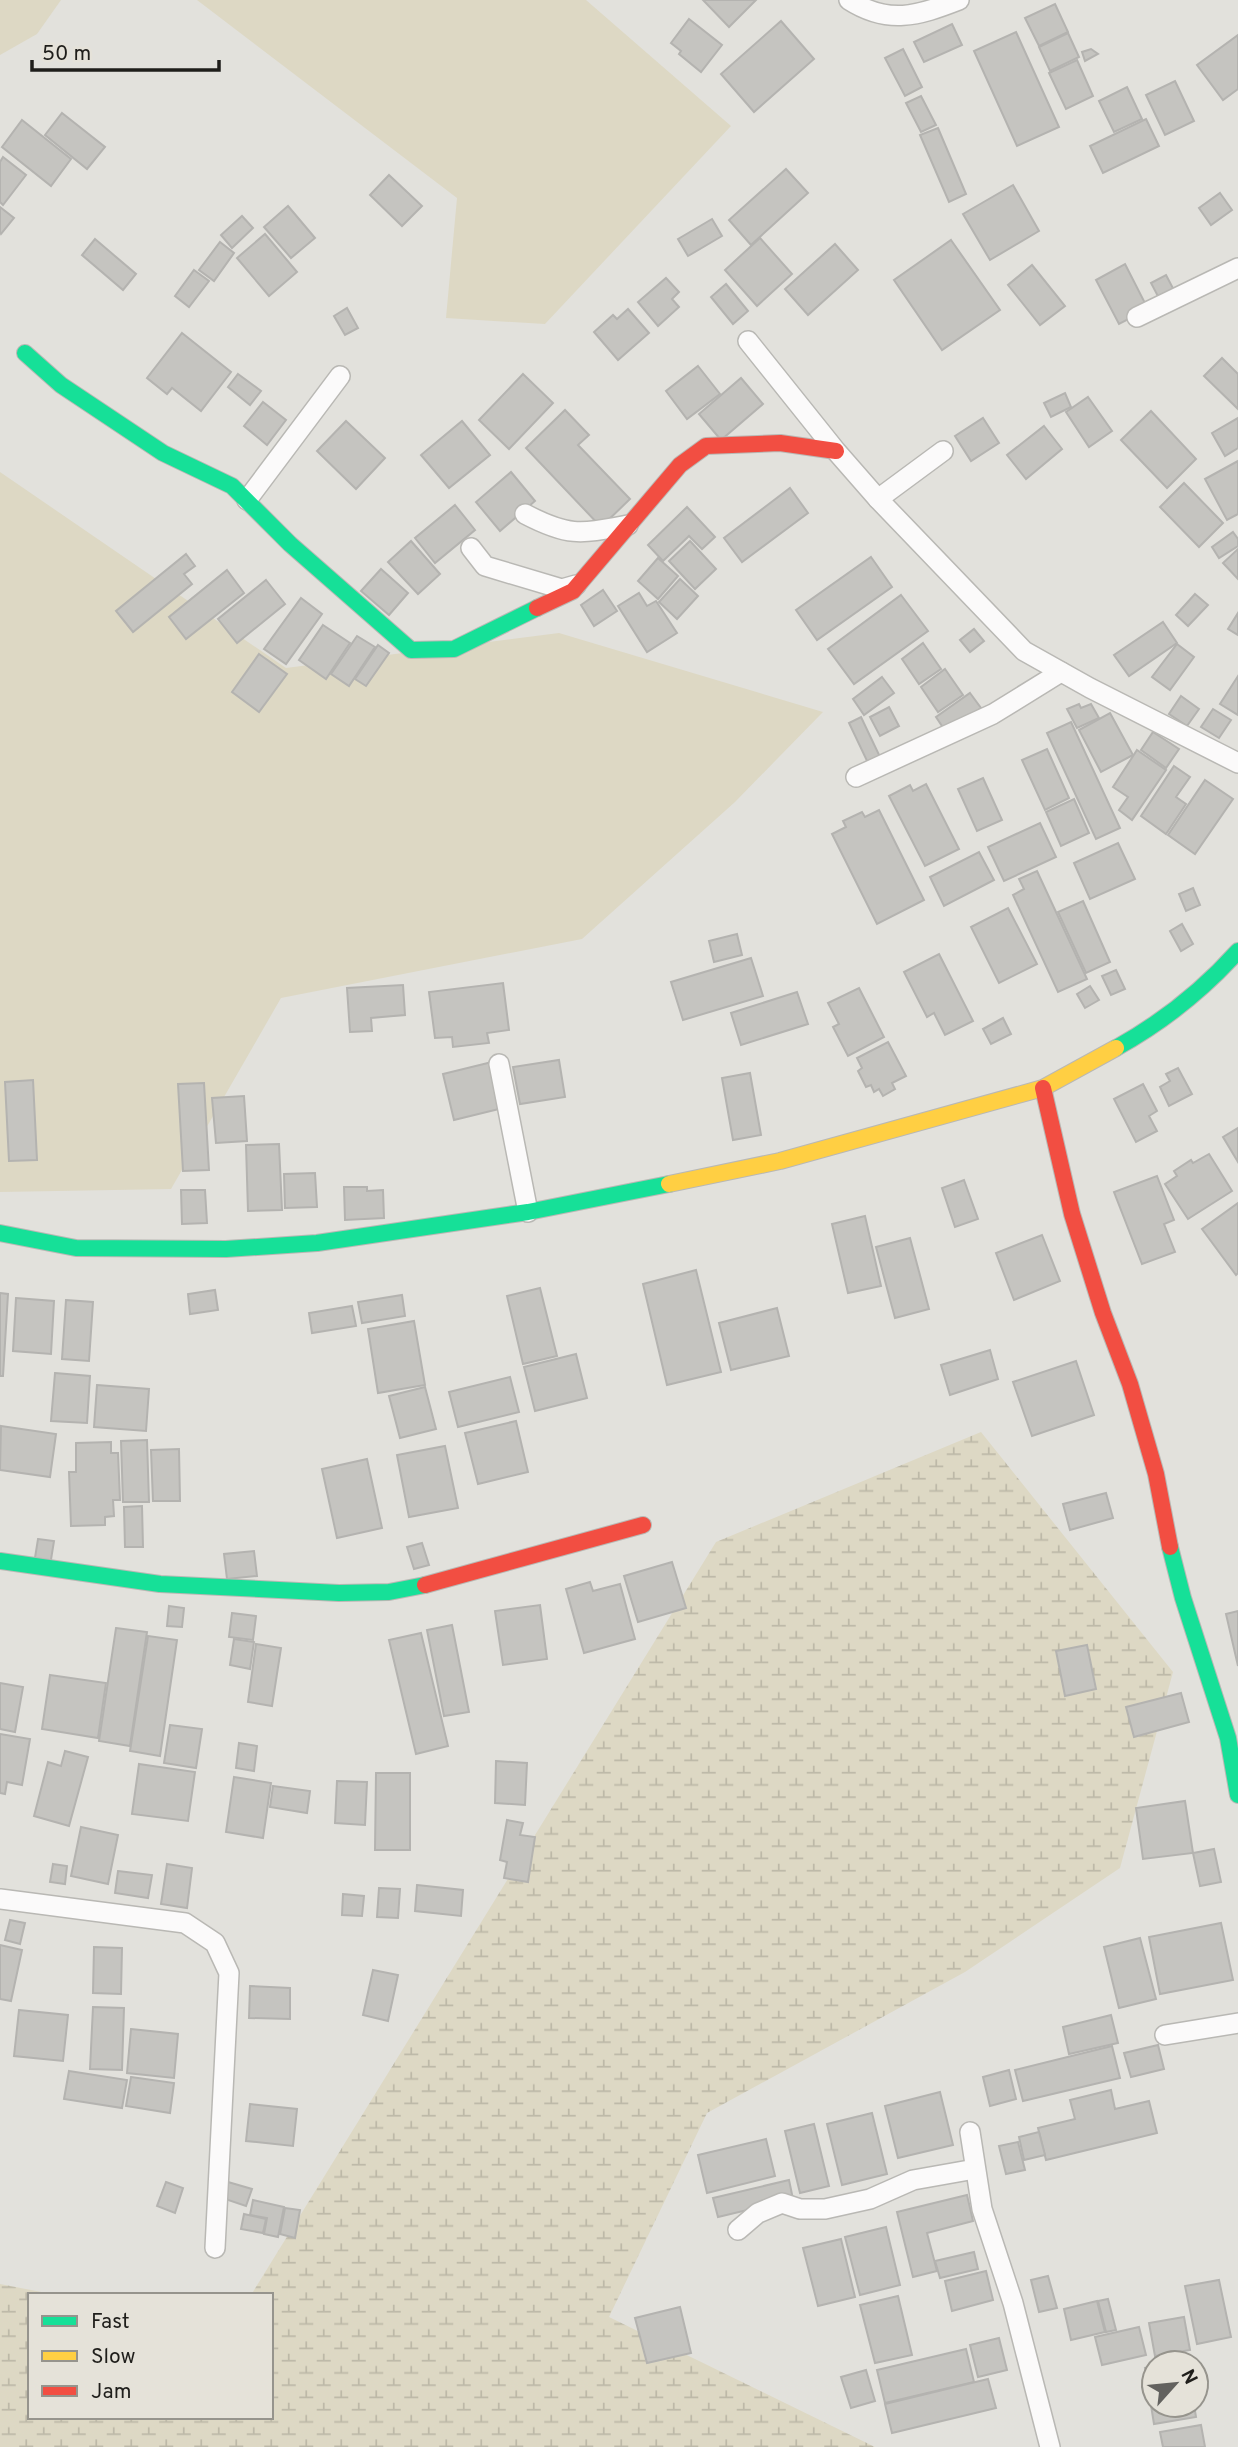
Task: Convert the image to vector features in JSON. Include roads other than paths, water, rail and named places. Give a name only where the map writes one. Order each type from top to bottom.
[{"type":"street","points":[[849,0],[866,11],[910,16],[930,12],[958,0]]},
{"type":"street","points":[[1138,317],[1238,268]]},
{"type":"street","points":[[748,341],[878,499],[1024,651],[1238,763]]},
{"type":"street","points":[[26,353],[61,385],[140,438],[171,458],[232,486],[290,544],[411,649],[434,648],[445,652],[559,600],[581,584],[680,465],[706,446],[780,443],[836,451]]},
{"type":"street","points":[[247,500],[340,376]]},
{"type":"street","points":[[878,499],[943,451]]},
{"type":"street","points":[[525,513],[551,527],[577,533],[628,525]]},
{"type":"street","points":[[471,548],[485,566],[562,589],[581,584]]},
{"type":"street","points":[[856,777],[993,714],[1061,672]]},
{"type":"street","points":[[0,1233],[76,1248],[226,1249],[317,1243],[528,1212],[780,1161],[1043,1088],[1135,1037],[1212,980],[1238,951]]},
{"type":"street","points":[[499,1064],[528,1212]]},
{"type":"street","points":[[1043,1088],[1072,1214],[1102,1313],[1130,1384],[1156,1474],[1183,1598],[1233,1737],[1238,1795]]},
{"type":"street","points":[[0,1561],[160,1584],[339,1593],[389,1592],[435,1583],[642,1525]]},
{"type":"street","points":[[0,1899],[185,1923],[215,1943],[229,1973],[215,2248]]},
{"type":"street","points":[[1165,2035],[1238,2023]]},
{"type":"street","points":[[970,2132],[982,2209],[1013,2303],[1050,2447]]},
{"type":"street","points":[[738,2230],[758,2213],[782,2203],[800,2209],[825,2209],[870,2199],[913,2180],[975,2169]]}]
